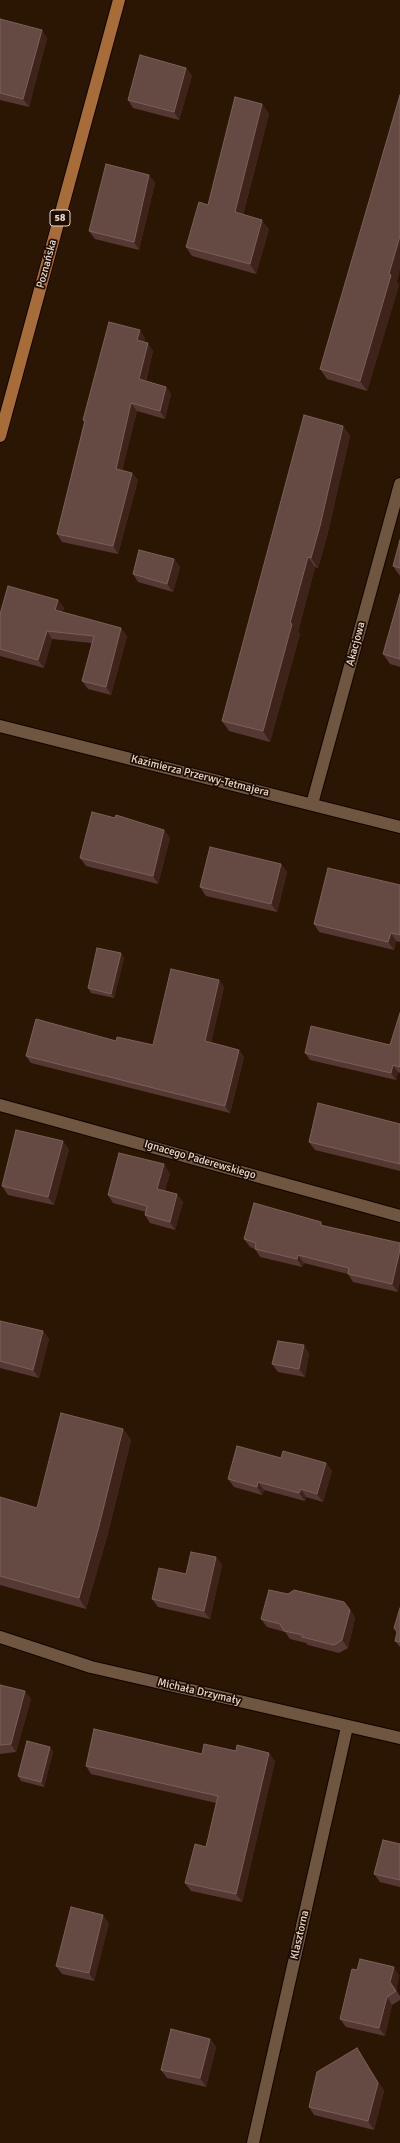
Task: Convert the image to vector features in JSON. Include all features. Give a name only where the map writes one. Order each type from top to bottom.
[{"type":"main road","name":"Poznańska","points":[[0,436],[119,0]]},
{"type":"street","name":"Akacjowa","points":[[312,804],[400,484]]},
{"type":"street","name":"Kazimierza Przerwy-Tetmajera","points":[[0,726],[400,827]]},
{"type":"street","name":"Ignacego Paderewskiego","points":[[0,1105],[400,1216]]},
{"type":"street","name":"Michała Drzymały","points":[[0,1637],[91,1667],[400,1738]]},
{"type":"street","name":"Klasztorna","points":[[253,2143],[347,1727]]},
{"type":"building","points":[[0,19],[42,30],[23,99],[0,93]]},
{"type":"building","points":[[140,55],[186,68],[174,112],[128,100]]},
{"type":"building","points":[[400,95],[400,236],[389,274],[391,275],[360,381],[320,369]]},
{"type":"building","points":[[235,97],[262,104],[235,212],[262,220],[250,264],[186,247],[199,202],[208,205]]},
{"type":"building","points":[[106,164],[149,175],[134,242],[89,231]]},
{"type":"building","points":[[109,322],[140,330],[137,340],[148,343],[139,379],[166,387],[160,411],[131,403],[116,469],[132,473],[113,546],[57,534],[85,421],[83,420]]},
{"type":"building","points":[[304,415],[343,426],[320,526],[311,558],[308,557],[290,623],[292,624],[263,731],[222,721]]},
{"type":"building","points":[[400,540],[400,568],[393,566]]},
{"type":"building","points":[[139,550],[174,559],[167,584],[133,574]]},
{"type":"building","points":[[8,586],[58,600],[55,610],[121,628],[106,687],[82,681],[94,636],[47,631],[38,660],[0,649],[0,614]]},
{"type":"building","points":[[400,594],[400,659],[383,654]]},
{"type":"building","points":[[92,812],[115,818],[116,815],[164,830],[153,876],[80,858]]},
{"type":"building","points":[[210,847],[281,864],[271,904],[200,887]]},
{"type":"building","points":[[328,868],[400,885],[400,935],[391,933],[388,942],[314,924]]},
{"type":"building","points":[[97,948],[121,953],[111,994],[88,988]]},
{"type":"building","points":[[171,969],[219,980],[205,1041],[239,1050],[225,1106],[26,1056],[36,1019],[116,1041],[117,1037],[153,1045]]},
{"type":"building","points":[[400,1013],[400,1067],[393,1065],[391,1073],[305,1053],[311,1026],[390,1045]]},
{"type":"building","points":[[318,1103],[400,1124],[400,1164],[309,1142]]},
{"type":"building","points":[[16,1130],[63,1141],[48,1197],[2,1186]]},
{"type":"building","points":[[119,1153],[164,1164],[157,1189],[177,1194],[170,1222],[145,1215],[147,1206],[108,1195]]},
{"type":"building","points":[[254,1203],[321,1222],[320,1225],[400,1243],[400,1250],[392,1284],[348,1274],[349,1268],[298,1255],[297,1259],[255,1249],[256,1243],[244,1239]]},
{"type":"building","points":[[0,1321],[43,1331],[33,1370],[0,1361]]},
{"type":"building","points":[[278,1341],[304,1345],[299,1369],[272,1364]]},
{"type":"building","points":[[61,1413],[123,1429],[99,1526],[79,1598],[0,1576],[0,1497],[37,1508]]},
{"type":"building","points":[[237,1446],[281,1458],[283,1451],[326,1463],[317,1494],[301,1489],[299,1493],[258,1482],[257,1487],[228,1479]]},
{"type":"building","points":[[191,1552],[216,1557],[204,1611],[152,1599],[159,1568],[186,1574]]},
{"type":"building","points":[[269,1590],[288,1594],[294,1590],[344,1602],[350,1610],[342,1640],[334,1645],[302,1637],[303,1635],[284,1631],[280,1624],[261,1619]]},
{"type":"building","points":[[400,1608],[400,1642],[395,1641],[397,1632],[394,1628]]},
{"type":"building","points":[[0,1685],[25,1691],[11,1744],[0,1745]]},
{"type":"building","points":[[94,1729],[202,1754],[204,1744],[236,1751],[237,1745],[269,1753],[236,1894],[185,1883],[195,1844],[206,1847],[218,1796],[86,1766]]},
{"type":"building","points":[[27,1741],[50,1747],[41,1782],[18,1776]]},
{"type":"building","points":[[383,1840],[400,1844],[400,1880],[374,1874]]},
{"type":"building","points":[[71,1907],[103,1915],[89,1973],[56,1966]]},
{"type":"building","points":[[360,1959],[394,1967],[390,1982],[396,1991],[387,1997],[379,2028],[340,2019],[352,1969],[357,1970]]},
{"type":"building","points":[[171,2029],[210,2039],[200,2078],[161,2070]]},
{"type":"building","points":[[357,2048],[378,2083],[368,2121],[309,2107],[317,2072]]}]
